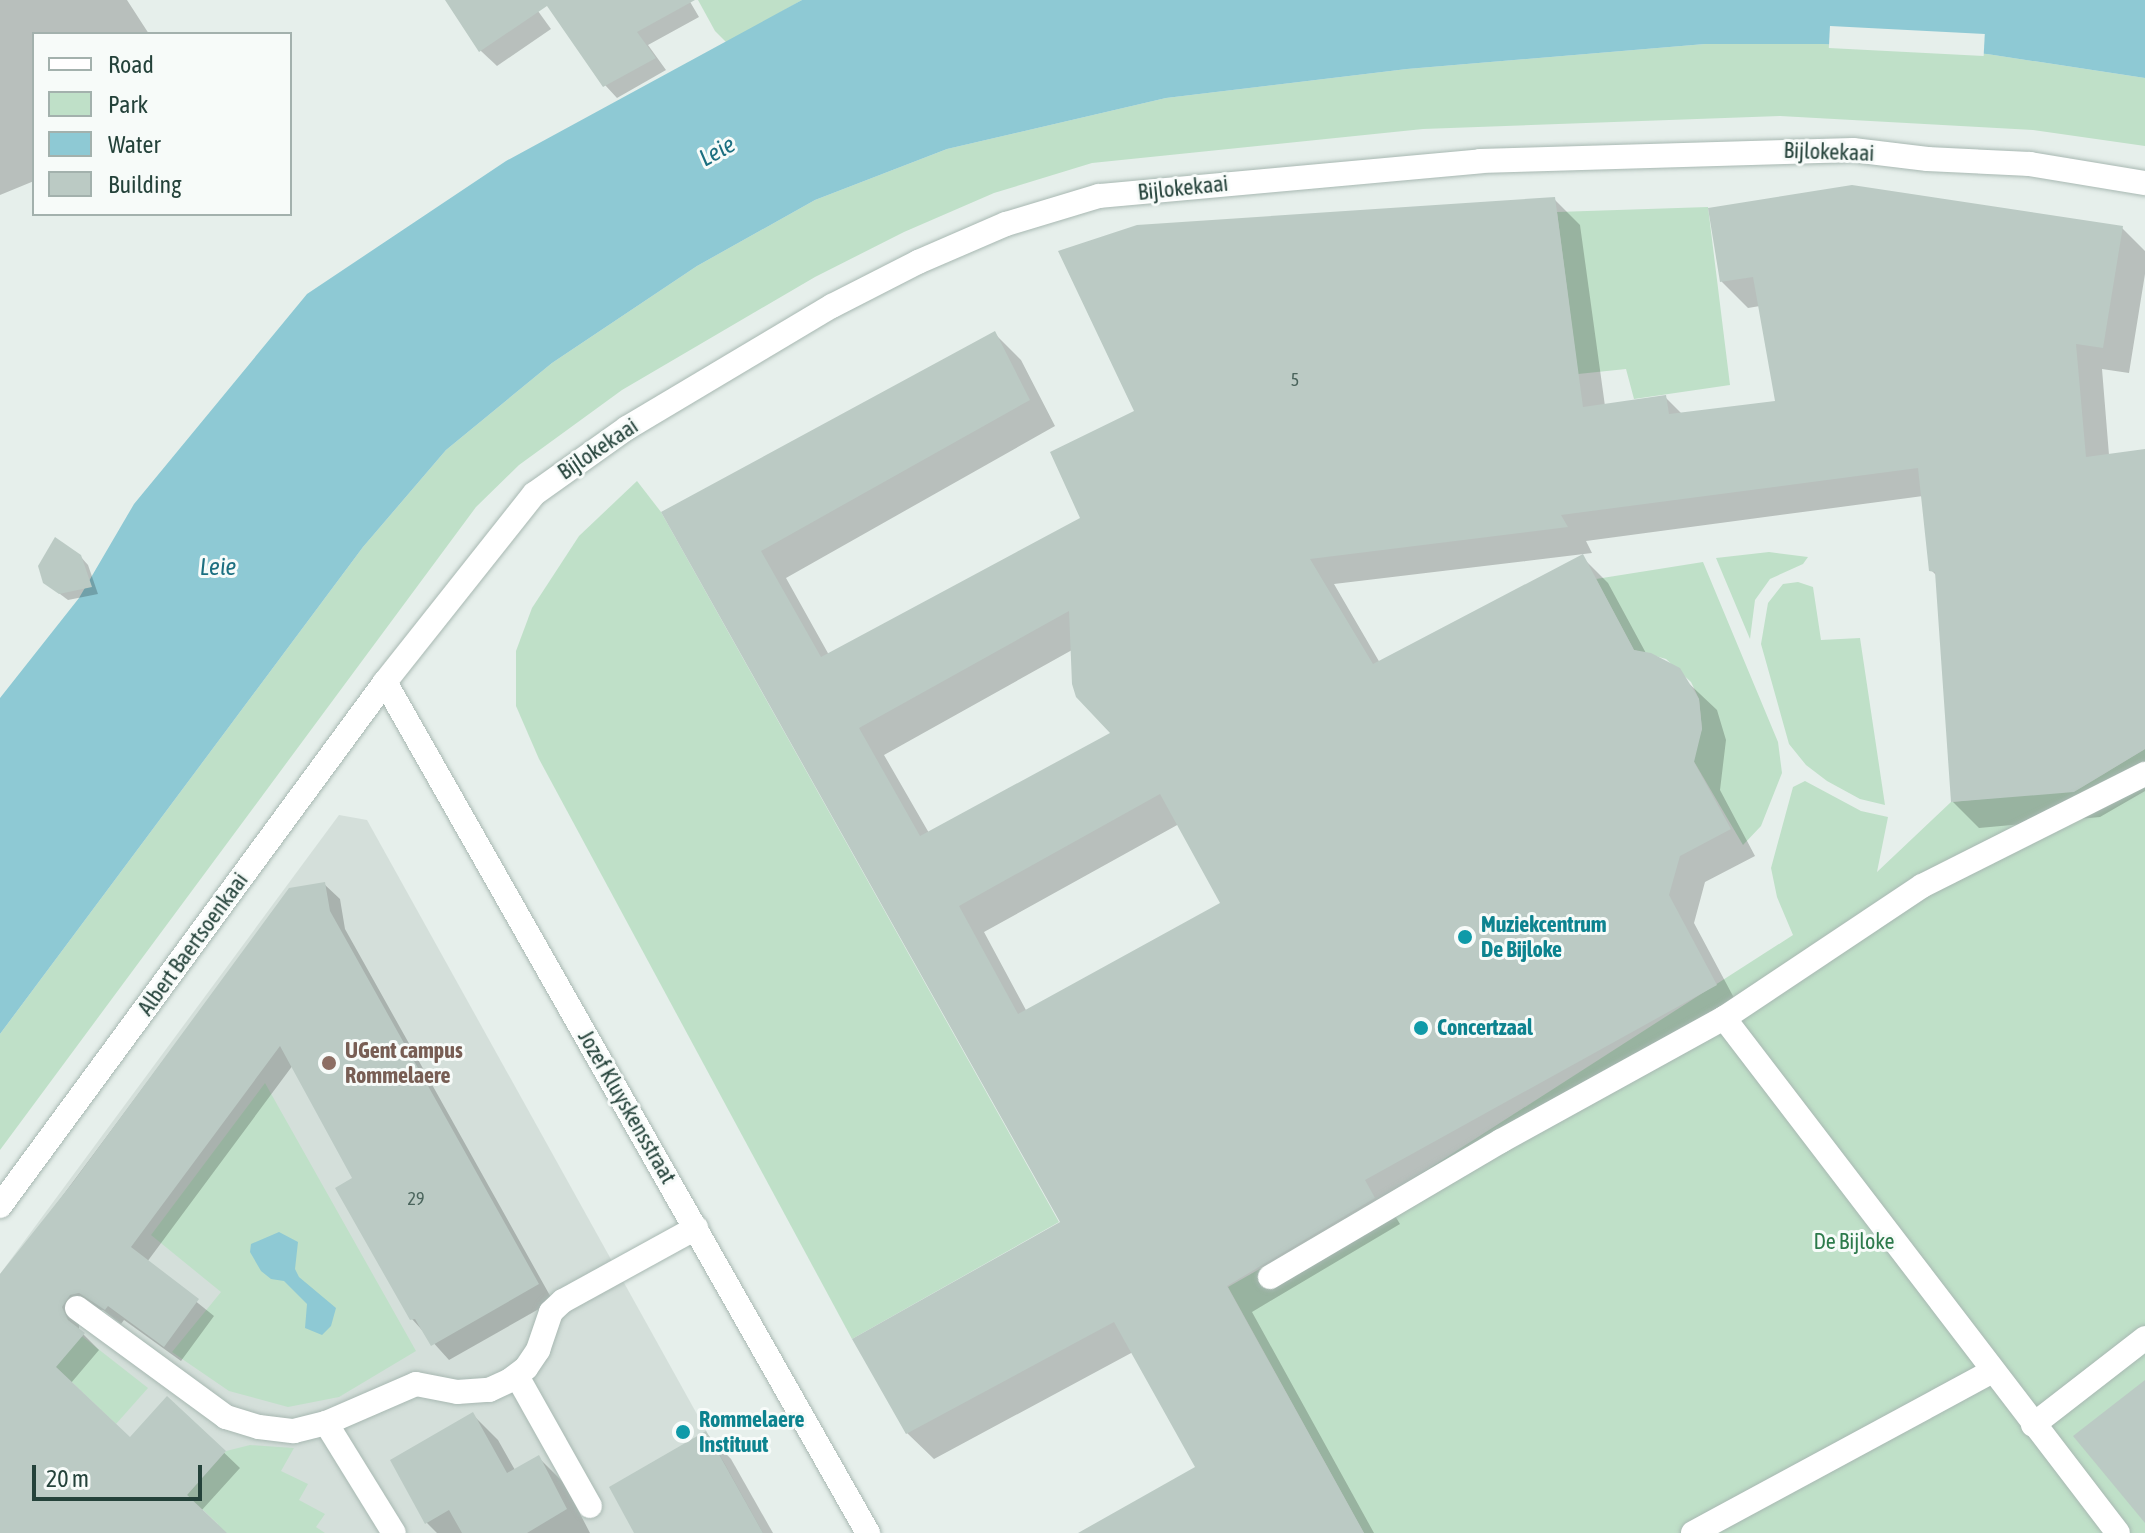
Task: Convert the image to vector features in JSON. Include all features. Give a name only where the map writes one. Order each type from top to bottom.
[{"type":"street","name":"Bijlokekaai","points":[[385,682],[534,494],[627,428],[832,306],[918,262],[1006,224],[1099,196],[1480,161],[1780,150],[1853,150],[1927,159],[2030,164],[2145,183]]},
{"type":"street","name":"Albert Baertsoenkaai","points":[[0,1206],[385,682]]},
{"type":"street","name":"Jozef Kluyskensstraat","points":[[385,682],[868,1533]]},
{"type":"street","points":[[1270,1277],[1501,1141],[1724,1018],[1922,886],[2145,774]]},
{"type":"street","points":[[1724,1018],[1991,1372],[2118,1533]]},
{"type":"street","points":[[77,1308],[226,1417],[259,1427],[294,1431],[326,1423],[416,1384],[457,1392],[489,1390],[517,1376],[538,1350],[551,1312],[563,1301],[696,1228]]},
{"type":"street","points":[[2033,1425],[2145,1338]]},
{"type":"street","points":[[1693,1533],[1991,1372]]},
{"type":"street","points":[[517,1376],[590,1506]]},
{"type":"street","points":[[326,1423],[394,1533]]},
{"type":"shaded area","name":"UGent campus Rommelaere","points":[[339,815],[367,820],[763,1533],[0,1533],[0,1274]]},
{"type":"green space","points":[[698,0],[802,0],[727,43],[715,31]]},
{"type":"green space","points":[[1705,44],[1823,44],[1987,54],[2145,78],[2145,146],[2033,130],[1780,116],[1423,129],[1092,163],[994,193],[904,232],[815,277],[622,390],[519,465],[476,507],[0,1150],[0,1034],[363,547],[446,450],[552,363],[697,266],[815,200],[947,149],[1166,98],[1407,69]]},
{"type":"green space","points":[[1708,207],[1730,385],[1634,399],[1626,369],[1578,374],[1557,212]]},
{"type":"green space","points":[[637,481],[661,512],[1059,1222],[852,1339],[539,759],[516,706],[516,651],[532,608],[579,536]]},
{"type":"green space","points":[[1769,552],[1808,557],[1803,564],[1770,579],[1755,600],[1750,639],[1716,558]]},
{"type":"green space","points":[[1703,562],[1778,742],[1782,773],[1761,826],[1743,845],[1692,758],[1702,729],[1699,699],[1691,682],[1666,659],[1634,650],[1596,579]]},
{"type":"green space","points":[[1798,582],[1813,587],[1821,640],[1860,638],[1885,805],[1860,799],[1827,781],[1806,765],[1789,744],[1761,644],[1768,603],[1783,584]]},
{"type":"green space","name":"De Bijloke","points":[[2145,749],[2145,1533],[1364,1533],[1228,1287],[1377,1202],[1793,935],[1777,897],[1771,868],[1793,787],[1805,781],[1861,811],[1888,817],[1877,872],[1951,802],[2077,790]]},
{"type":"green space","points":[[265,1083],[416,1351],[339,1397],[288,1407],[229,1391],[172,1352],[221,1292],[151,1235]]},
{"type":"green space","points":[[65,1323],[148,1388],[116,1424],[56,1367]]},
{"type":"green space","points":[[250,1445],[294,1448],[281,1471],[308,1484],[299,1500],[325,1514],[316,1527],[325,1533],[211,1533],[218,1524],[187,1495],[226,1451]]},
{"type":"water","name":"Leie","points":[[802,0],[2145,0],[2145,78],[1987,54],[1823,44],[1705,44],[1407,69],[1166,98],[947,149],[815,200],[697,266],[552,363],[446,450],[363,547],[0,1034],[0,698],[79,598],[134,504],[307,294],[506,161]]},
{"type":"water","points":[[279,1232],[298,1242],[295,1269],[299,1277],[336,1308],[331,1326],[322,1335],[305,1328],[307,1304],[284,1281],[271,1279],[261,1271],[250,1252],[251,1244]]},
{"type":"pier","points":[[1830,26],[1985,34],[1984,56],[1829,48]]},
{"type":"building","points":[[445,0],[695,0],[637,32],[656,58],[603,87],[547,6],[479,52]]},
{"type":"building","points":[[1852,185],[2123,226],[2103,348],[2076,344],[2086,457],[2145,449],[2145,749],[2074,792],[1951,802],[1935,572],[1929,571],[1918,468],[1561,515],[1568,527],[1310,559],[1373,664],[1583,554],[1634,650],[1651,653],[1680,668],[1699,699],[1702,729],[1694,762],[1731,829],[1680,856],[1669,895],[1717,985],[1365,1180],[1375,1198],[1227,1286],[1364,1533],[1078,1533],[1195,1467],[1114,1322],[906,1434],[852,1339],[1060,1222],[661,512],[995,331],[1030,400],[761,551],[821,657],[1080,518],[1050,452],[1134,411],[1058,251],[1137,225],[1555,197],[1583,407],[1666,395],[1669,414],[1775,401],[1753,277],[1720,282],[1708,208]],"holes":[[[1069,611],[1072,684],[1076,697],[1110,733],[920,836],[859,728]],[[1160,794],[1220,903],[1018,1014],[959,906]]]},
{"type":"building","points":[[55,537],[81,555],[92,587],[59,594],[43,583],[38,566]]},
{"type":"building","points":[[325,882],[330,911],[539,1284],[431,1346],[415,1319],[410,1320],[335,1188],[352,1178],[280,1046],[131,1247],[199,1299],[164,1347],[108,1306],[105,1310],[79,1293],[70,1295],[62,1307],[68,1320],[85,1333],[56,1367],[130,1437],[167,1396],[226,1451],[187,1495],[227,1533],[0,1533],[0,1274],[74,1181],[289,888]]},
{"type":"building","points":[[2145,1380],[2145,1523],[2073,1436]]},
{"type":"building","points":[[473,1412],[507,1473],[539,1455],[567,1509],[527,1533],[462,1533],[449,1510],[425,1524],[390,1460]]},
{"type":"building","name":"Rommelaere Instituut","points":[[706,1431],[763,1533],[634,1533],[609,1487]]},
{"type":"place","name":"Muziekcentrum De Bijloke","points":[[1465,937]]},
{"type":"place","name":"Concertzaal","points":[[1421,1028]]},
{"type":"place","name":"UGent campus Rommelaere","points":[[329,1063]]},
{"type":"place","name":"Rommelaere Instituut","points":[[683,1432]]}]
